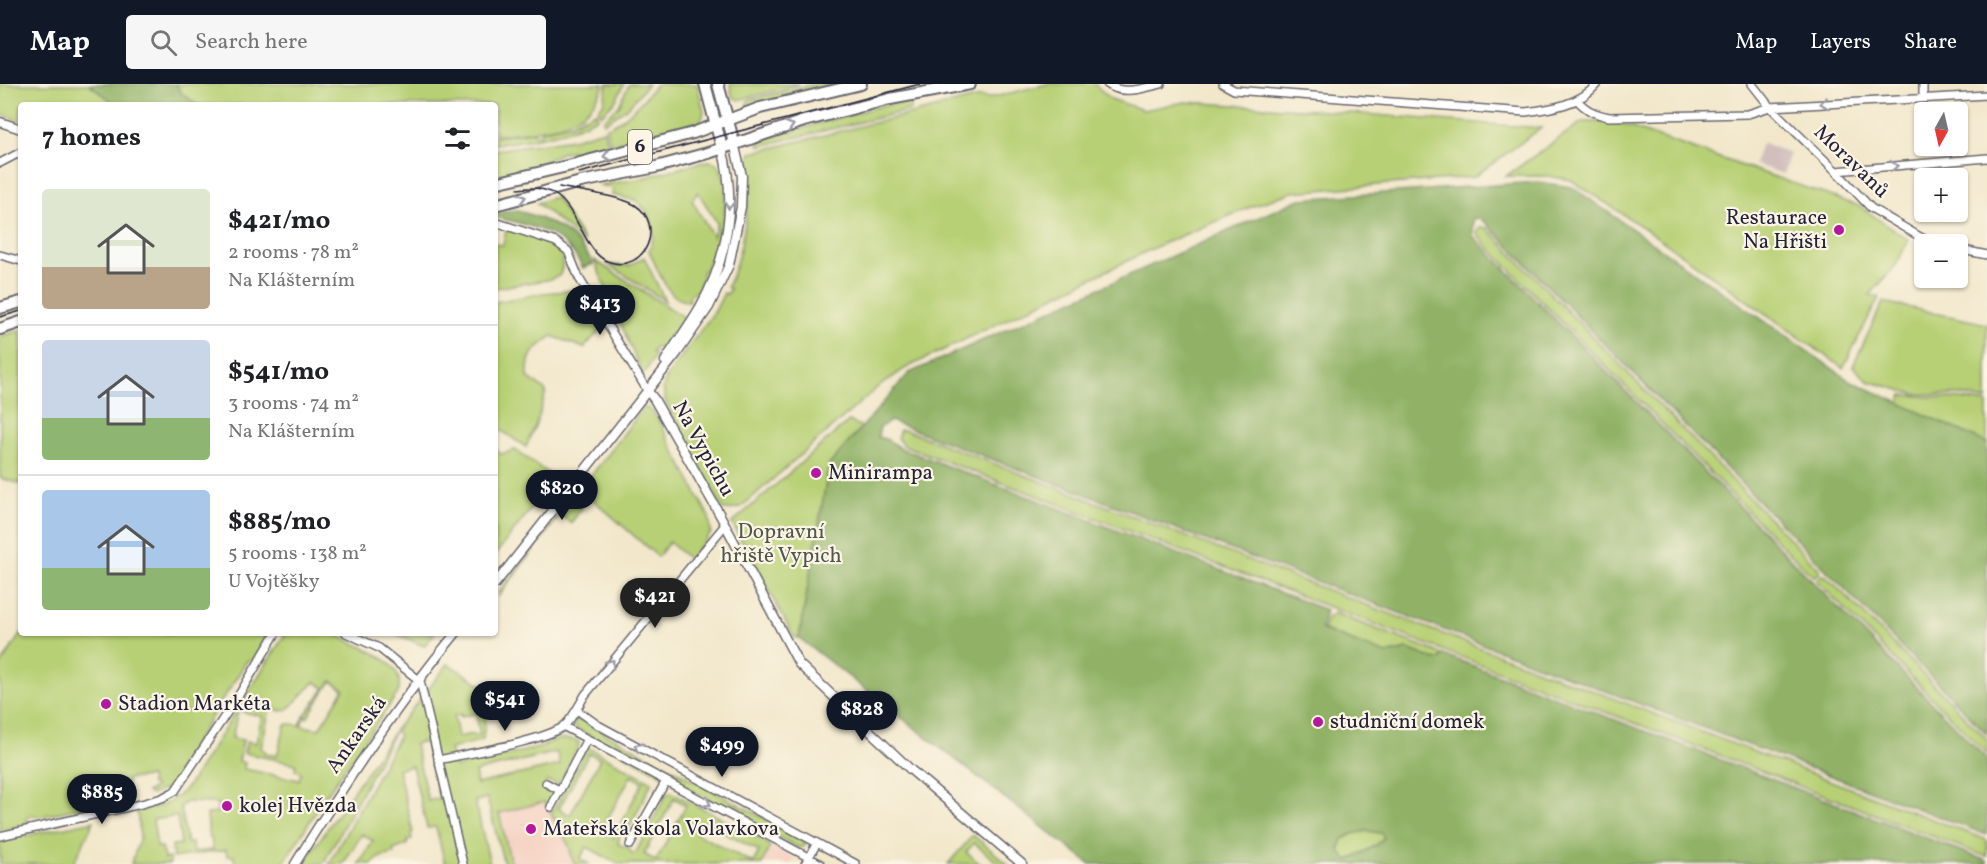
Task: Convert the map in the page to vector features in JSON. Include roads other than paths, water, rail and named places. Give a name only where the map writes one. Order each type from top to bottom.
[{"type":"main road","points":[[705,84],[722,148]]},
{"type":"main road","points":[[718,84],[734,143]]},
{"type":"main road","name":"6","points":[[498,182],[576,164],[717,125],[775,104],[861,84]]},
{"type":"main road","name":"6","points":[[498,204],[581,182],[656,167],[804,122],[880,102],[970,84]]},
{"type":"main road","points":[[0,308],[18,303]]},
{"type":"main road","points":[[0,329],[18,323]]},
{"type":"street","points":[[1107,84],[1129,91],[1161,84]]},
{"type":"street","points":[[1223,84],[1234,90],[1499,112],[1545,110],[1577,100],[1597,84]]},
{"type":"street","name":"Moravanů","points":[[1752,84],[1770,107],[1836,171],[1870,208],[1917,234]]},
{"type":"street","points":[[1923,84],[1923,97]]},
{"type":"street","points":[[1577,100],[1594,114],[1609,117],[1748,114],[1770,107],[1987,95]]},
{"type":"street","points":[[0,122],[18,128]]},
{"type":"street","points":[[498,580],[698,325],[725,275],[734,244],[742,196],[741,171],[734,143]]},
{"type":"street","points":[[647,390],[701,306],[721,259],[728,226],[730,199],[729,178],[722,148]]},
{"type":"street","points":[[0,164],[18,154]]},
{"type":"street","points":[[1836,171],[1987,158]]},
{"type":"street","name":"Na Vypichu","points":[[498,223],[532,232],[556,242],[568,251],[579,278],[657,404],[799,664],[911,770],[1022,864]]},
{"type":"street","points":[[1968,251],[1987,255]]},
{"type":"street","points":[[0,255],[18,260]]},
{"type":"street","points":[[438,760],[539,737],[563,726],[592,687],[725,525]]},
{"type":"street","points":[[0,836],[141,804],[176,791],[274,636]]},
{"type":"street","points":[[353,636],[379,648],[420,681],[463,864]]},
{"type":"street","name":"Ankarská","points":[[295,864],[348,778],[454,636]]},
{"type":"street","points":[[577,710],[598,725],[856,864]]},
{"type":"street","points":[[563,726],[807,861],[821,864]]},
{"type":"street","points":[[550,807],[587,739]]},
{"type":"street","points":[[630,845],[666,781]]},
{"type":"street","points":[[546,783],[559,790]]},
{"type":"street","points":[[807,861],[817,843]]},
{"type":"tram line","points":[[579,173],[920,84]]},
{"type":"tram line","points":[[518,189],[544,190],[562,200],[594,251],[606,261],[622,264],[633,261],[641,254],[650,235],[649,224],[644,214],[635,205],[610,196],[559,187]]},
{"type":"tram line","points":[[0,317],[18,312]]},
{"type":"place","name":"Restaurace Na Hřišti","points":[[1839,230]]},
{"type":"place","name":"Minirampa","points":[[816,473]]},
{"type":"place","name":"Stadion Markéta","points":[[106,704]]},
{"type":"place","name":"studniční domek","points":[[1318,722]]},
{"type":"place","name":"kolej Hvězda","points":[[227,806]]},
{"type":"place","name":"Mateřská škola Volavkova","points":[[531,829]]},
{"type":"park label","name":"Dopravní hřiště Vypich","points":[[781,544]]}]
